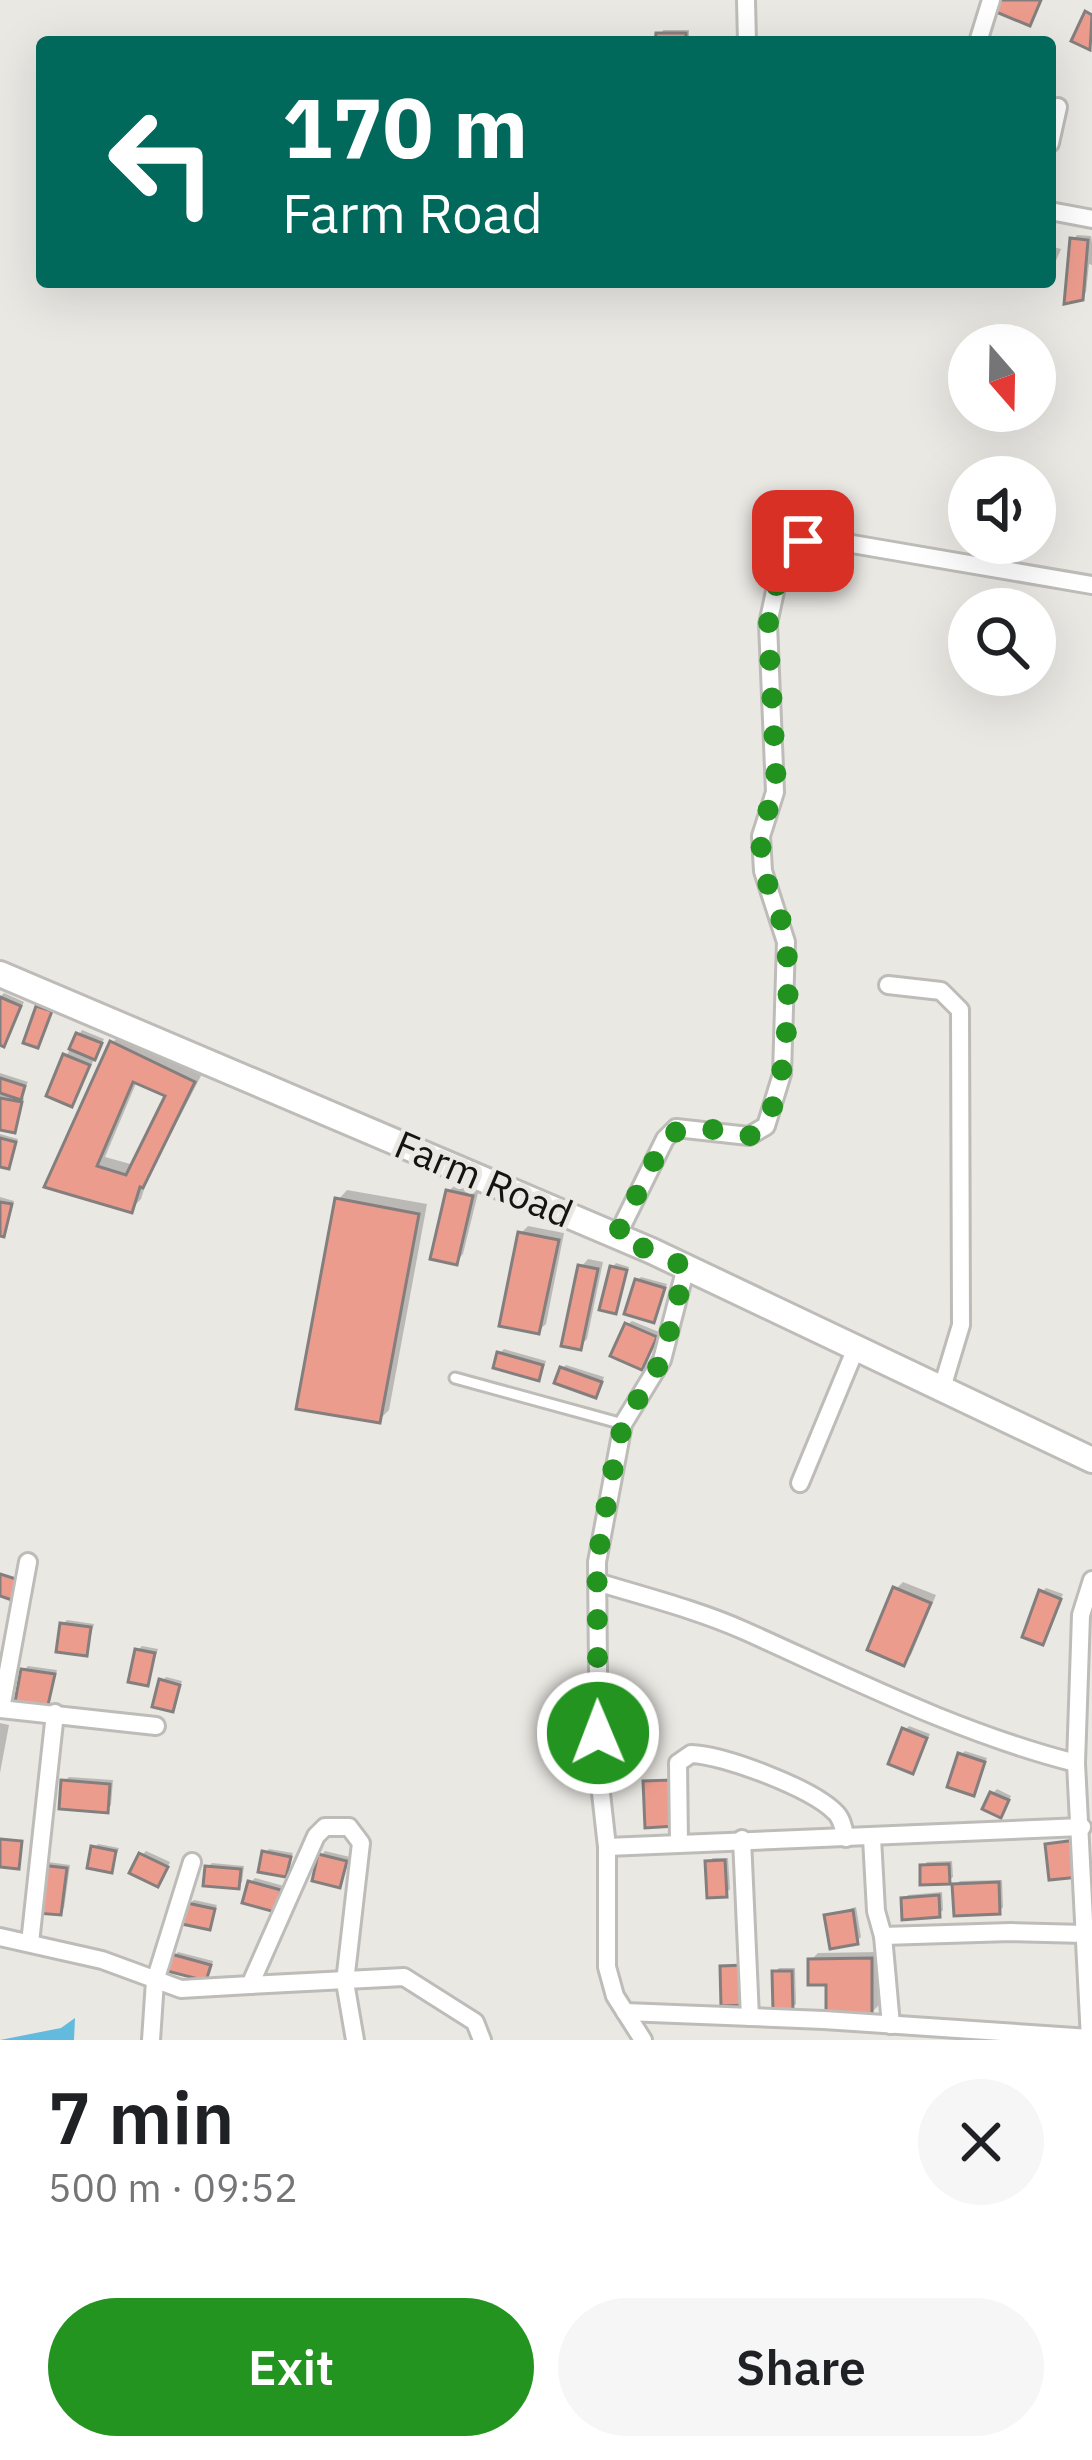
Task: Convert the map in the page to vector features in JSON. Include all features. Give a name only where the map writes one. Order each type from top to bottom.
[{"type":"main road","name":"Farm Road","points":[[0,974],[686,1267],[1092,1460]]},
{"type":"street","points":[[746,0],[747,36]]},
{"type":"street","points":[[980,36],[991,0]]},
{"type":"street","points":[[1056,116],[1058,107]]},
{"type":"street","points":[[1056,212],[1092,219]]},
{"type":"street","points":[[616,1236],[665,1139],[676,1129],[758,1134],[766,1126],[778,1091],[786,942],[763,871],[761,836],[775,792],[768,625],[783,554],[803,541],[823,539],[1092,585]]},
{"type":"street","points":[[888,985],[940,991],[960,1010],[961,1325],[942,1388]]},
{"type":"street","points":[[643,2040],[615,1996],[607,1967],[607,1847],[598,1775],[597,1582],[623,1424],[662,1360],[686,1267]]},
{"type":"street","points":[[800,1483],[856,1348]]},
{"type":"street","points":[[28,1562],[0,1709],[156,1726]]},
{"type":"street","points":[[626,2012],[1090,2039],[1076,1763],[1081,1615],[1092,1580]]},
{"type":"street","points":[[597,1582],[740,1628],[813,1664],[1024,1750],[1076,1763]]},
{"type":"street","points":[[29,1943],[56,1713]]},
{"type":"street","points":[[679,1842],[678,1763],[691,1754],[741,1767],[816,1798],[839,1815],[845,1838]]},
{"type":"street","points":[[250,1985],[316,1836],[336,1824],[356,1832],[362,1844],[346,1982],[355,2040]]},
{"type":"street","points":[[607,1847],[1082,1827]]},
{"type":"street","points":[[872,1838],[890,2025]]},
{"type":"street","points":[[742,1839],[750,2018]]},
{"type":"street","points":[[151,2040],[155,1982],[192,1862]]},
{"type":"street","points":[[883,1936],[1085,1934]]},
{"type":"street","points":[[0,1937],[102,1960],[181,1989],[404,1977],[475,2021],[482,2040]]},
{"type":"lane","points":[[455,1378],[623,1424]]},
{"type":"water","points":[[75,2018],[74,2040],[0,2040],[61,2028]]},
{"type":"building","points":[[1001,0],[1041,0],[1030,26],[996,12]]},
{"type":"building","points":[[1085,11],[1092,15],[1090,50],[1071,41]]},
{"type":"building","points":[[656,33],[686,33],[686,36]]},
{"type":"building","points":[[1070,238],[1088,240],[1083,300],[1064,304]]},
{"type":"building","points":[[0,997],[21,1006],[4,1047],[0,1045]]},
{"type":"building","points":[[36,1006],[52,1011],[38,1048],[23,1043]]},
{"type":"building","points":[[76,1033],[102,1043],[95,1060],[69,1049]]},
{"type":"building","points":[[110,1041],[195,1082],[140,1187],[132,1213],[44,1187]],"holes":[[[133,1082],[165,1096],[126,1175],[97,1166]]]},
{"type":"building","points":[[63,1054],[90,1065],[72,1107],[46,1096]]},
{"type":"building","points":[[0,1078],[25,1086],[21,1100],[0,1093]]},
{"type":"building","points":[[0,1098],[22,1102],[15,1133],[0,1130]]},
{"type":"building","points":[[0,1138],[16,1142],[9,1169],[0,1167]]},
{"type":"building","points":[[446,1190],[473,1196],[457,1265],[430,1259]]},
{"type":"building","points":[[335,1198],[419,1214],[380,1423],[296,1409]]},
{"type":"building","points":[[0,1202],[12,1204],[4,1237],[0,1236]]},
{"type":"building","points":[[518,1232],[559,1240],[539,1334],[499,1326]]},
{"type":"building","points":[[578,1265],[598,1269],[581,1350],[561,1346]]},
{"type":"building","points":[[610,1266],[627,1270],[616,1314],[599,1310]]},
{"type":"building","points":[[635,1279],[665,1288],[654,1323],[624,1314]]},
{"type":"building","points":[[625,1323],[657,1337],[642,1370],[610,1356]]},
{"type":"building","points":[[497,1352],[543,1365],[539,1381],[493,1368]]},
{"type":"building","points":[[560,1367],[602,1382],[596,1398],[554,1383]]},
{"type":"building","points":[[0,1574],[19,1580],[12,1600],[0,1596]]},
{"type":"building","points":[[893,1587],[931,1603],[904,1666],[867,1650]]},
{"type":"building","points":[[1039,1590],[1061,1599],[1043,1645],[1022,1637]]},
{"type":"building","points":[[60,1623],[91,1627],[87,1656],[56,1652]]},
{"type":"building","points":[[135,1649],[155,1653],[148,1686],[128,1682]]},
{"type":"building","points":[[21,1669],[55,1674],[48,1705],[15,1702]]},
{"type":"building","points":[[159,1679],[180,1685],[173,1712],[152,1707]]},
{"type":"building","points":[[902,1728],[927,1738],[913,1774],[888,1764]]},
{"type":"building","points":[[958,1753],[985,1762],[974,1796],[947,1787]]},
{"type":"building","points":[[61,1780],[110,1784],[108,1813],[59,1809]]},
{"type":"building","points":[[673,1780],[675,1826],[645,1828],[643,1781]]},
{"type":"building","points":[[990,1792],[1009,1800],[1001,1818],[982,1809]]},
{"type":"building","points":[[0,1839],[22,1841],[19,1869],[0,1867]]},
{"type":"building","points":[[1076,1840],[1080,1877],[1049,1880],[1045,1844]]},
{"type":"building","points":[[91,1846],[116,1851],[112,1873],[87,1868]]},
{"type":"building","points":[[262,1851],[291,1857],[286,1877],[258,1872]]},
{"type":"building","points":[[139,1853],[168,1867],[158,1887],[129,1873]]},
{"type":"building","points":[[318,1854],[347,1861],[340,1888],[312,1881]]},
{"type":"building","points":[[725,1860],[727,1897],[707,1898],[705,1861]]},
{"type":"building","points":[[949,1864],[950,1884],[920,1885],[920,1865]]},
{"type":"building","points":[[41,1865],[67,1868],[61,1915],[35,1913]]},
{"type":"building","points":[[205,1866],[241,1869],[239,1889],[203,1886]]},
{"type":"building","points":[[248,1881],[281,1890],[275,1912],[242,1903]]},
{"type":"building","points":[[999,1882],[1000,1914],[954,1916],[952,1884]]},
{"type":"building","points":[[939,1895],[940,1917],[902,1920],[901,1898]]},
{"type":"building","points":[[187,1903],[215,1909],[210,1930],[182,1924]]},
{"type":"building","points":[[853,1910],[858,1944],[830,1949],[824,1915]]},
{"type":"building","points":[[171,1954],[211,1965],[206,1981],[167,1971]]},
{"type":"building","points":[[872,1958],[872,2016],[826,2016],[826,1985],[808,1985],[808,1959]]},
{"type":"building","points":[[747,1965],[749,2005],[721,2006],[720,1966]]},
{"type":"building","points":[[772,1971],[792,1971],[793,2011],[773,2011]]},
{"type":"route","points":[[598,1733],[597,1562],[610,1483],[623,1424],[662,1360],[686,1267],[616,1236],[665,1139],[687,1127],[758,1134],[773,1110],[782,1074],[786,942],[761,853],[776,772],[768,625],[783,554],[803,541]]}]
